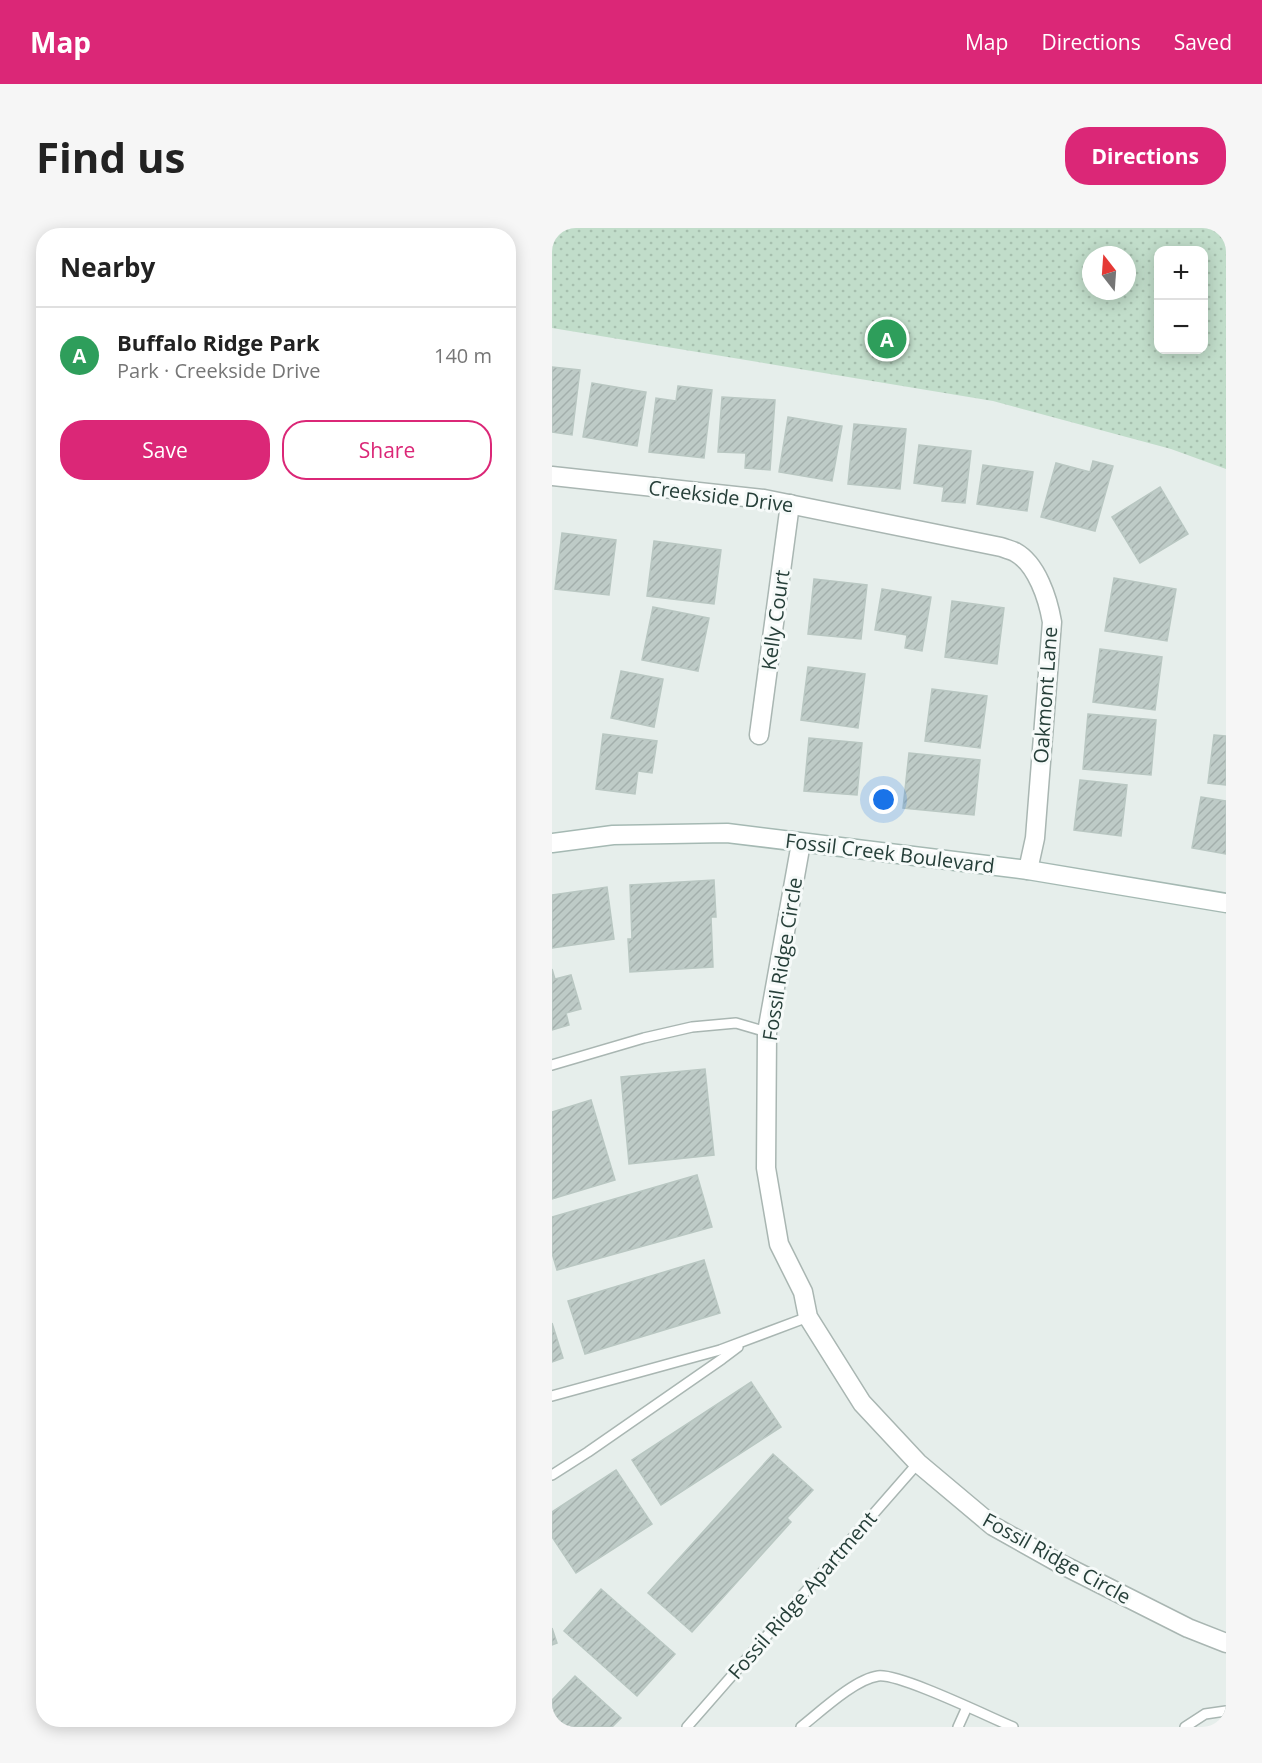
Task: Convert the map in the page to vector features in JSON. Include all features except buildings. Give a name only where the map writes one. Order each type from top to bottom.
[{"type":"street","name":"Creekside Drive","points":[[552,476],[764,499],[888,524]]},
{"type":"street","name":"Kelly Court","points":[[759,735],[790,504]]},
{"type":"street","name":"Oakmont Lane","points":[[888,524],[1001,547],[1017,553],[1035,572],[1049,605],[1052,622],[1035,838],[1028,870]]},
{"type":"street","name":"Fossil Creek Boulevard","points":[[552,843],[613,835],[727,833],[1028,870],[1226,903]]},
{"type":"street","name":"Fossil Ridge Circle","points":[[801,843],[767,1032],[766,1168],[779,1244],[803,1292],[808,1317],[862,1403],[918,1463],[993,1526],[1059,1563],[1188,1628],[1226,1643]]},
{"type":"lane","points":[[552,1065],[644,1038],[692,1027],[736,1023],[767,1032]]},
{"type":"lane","points":[[552,1396],[720,1350],[808,1317]]},
{"type":"lane","points":[[552,1474],[703,1373],[745,1341]]},
{"type":"lane","name":"Fossil Ridge Apartment","points":[[687,1727],[918,1463]]},
{"type":"lane","points":[[801,1727],[855,1685],[879,1676],[904,1681],[1013,1727]]},
{"type":"lane","points":[[958,1727],[967,1707]]},
{"type":"lane","points":[[1185,1727],[1205,1714],[1226,1711]]},
{"type":"green space","points":[[552,228],[1226,228],[1226,469],[1171,449],[993,401],[552,328]]},
{"type":"place","name":"Buffalo Ridge Park","points":[[887,339]]}]
